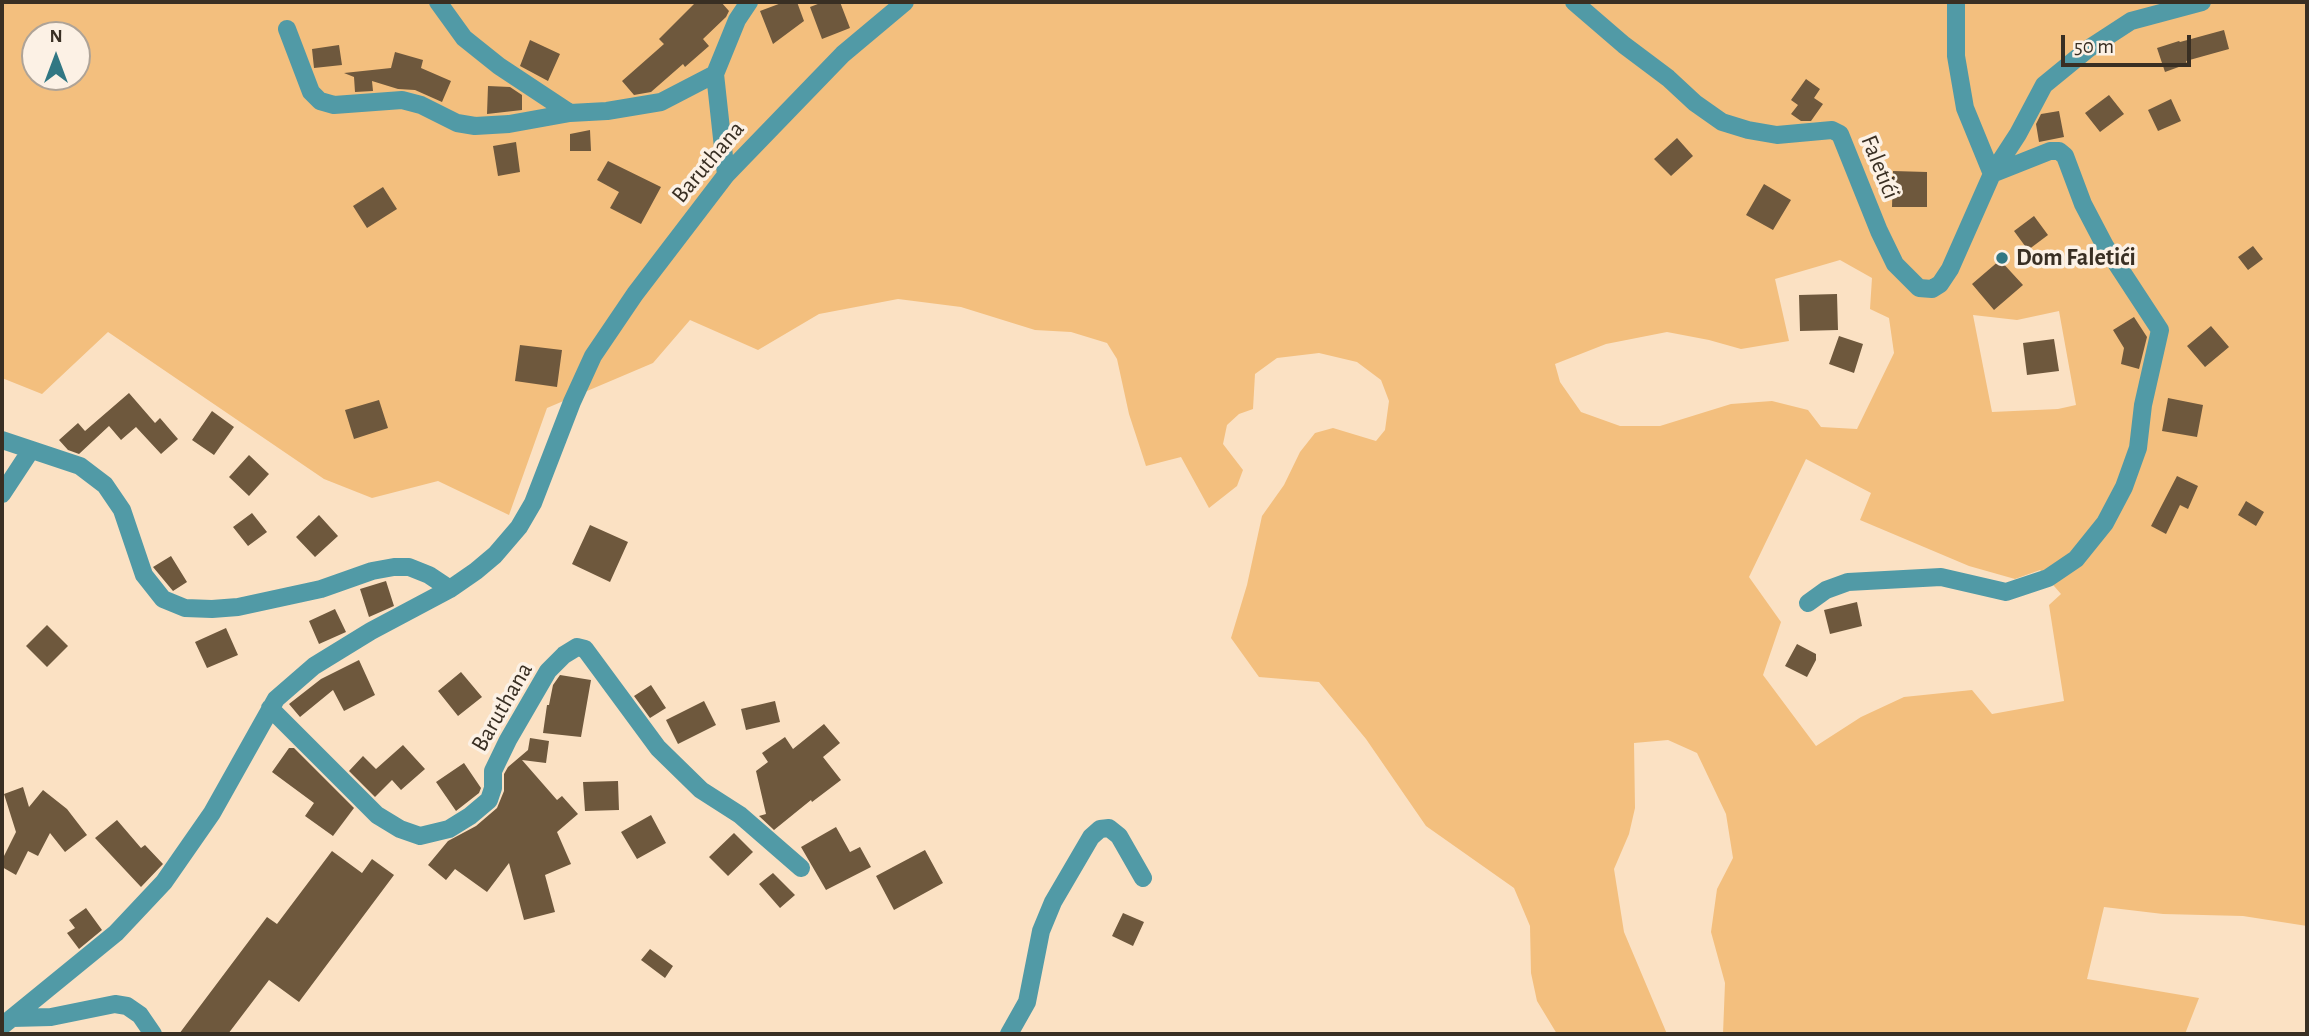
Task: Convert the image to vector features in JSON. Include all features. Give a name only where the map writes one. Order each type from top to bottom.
[{"type":"street","points":[[438,2],[464,38],[499,66],[570,113]]},
{"type":"street","points":[[726,175],[715,74],[737,20],[749,2]]},
{"type":"street","name":"Baruthana","points":[[7,1022],[116,933],[164,882],[212,813],[275,699],[314,666],[450,589],[495,555],[519,527],[533,503],[593,356],[635,294],[726,175],[844,54],[905,2]]},
{"type":"street","name":"Faletići","points":[[1574,2],[1695,103],[1722,122],[1777,135],[1832,130],[1840,134],[1895,264],[1919,288],[1932,289],[1940,284],[1950,269],[1992,174],[2018,134],[2044,85],[2088,49],[2131,21],[2202,2]]},
{"type":"street","points":[[1808,603],[1826,590],[1848,582],[1941,577],[2006,592],[2048,578],[2076,559],[2105,523],[2124,486],[2138,448],[2143,405],[2160,330],[2105,246],[2083,204],[2065,156],[2059,151],[2050,151],[1992,174],[1965,108],[1956,57],[1956,2]]},
{"type":"street","points":[[287,29],[311,92],[320,101],[334,104],[402,100],[421,104],[457,123],[475,126],[509,124],[570,113],[607,111],[661,102],[715,74]]},
{"type":"street","points":[[2,440],[80,466],[105,485],[122,510],[144,575],[163,599],[185,608],[212,609],[262,602],[321,589],[372,571],[394,567],[409,567],[429,575],[450,589]]},
{"type":"street","points":[[2,494],[27,449]]},
{"type":"street","name":"Baruthana","points":[[271,708],[377,815],[400,829],[420,836],[449,829],[489,800],[493,788],[493,771],[548,671],[570,651],[577,647],[585,649],[659,748],[701,790],[740,815],[801,868]]},
{"type":"street","points":[[1009,1034],[1027,1002],[1041,931],[1052,902],[1091,837],[1100,829],[1109,828],[1119,836],[1143,878]]},
{"type":"street","points":[[7,1022],[51,1017],[115,1003],[127,1006],[140,1015],[153,1034]]},
{"type":"shaded area","points":[[2,2],[2307,2],[2307,926],[2243,916],[2163,914],[2104,907],[2087,979],[2199,998],[2185,1034],[1723,1034],[1725,983],[1711,932],[1717,889],[1733,858],[1726,814],[1697,753],[1668,740],[1634,743],[1635,808],[1629,834],[1614,869],[1624,932],[1667,1034],[1557,1034],[1537,1001],[1531,973],[1530,926],[1514,888],[1426,826],[1366,739],[1319,682],[1259,677],[1231,638],[1247,585],[1262,516],[1284,485],[1300,452],[1315,433],[1333,428],[1376,441],[1385,430],[1389,401],[1381,380],[1357,362],[1319,353],[1277,358],[1255,374],[1253,409],[1239,414],[1227,425],[1223,444],[1243,470],[1237,486],[1209,508],[1181,457],[1146,466],[1129,414],[1117,359],[1107,343],[1071,332],[1035,330],[961,307],[898,299],[819,314],[758,350],[690,320],[653,363],[547,408],[509,515],[438,481],[372,498],[324,479],[108,332],[42,394],[2,378]],"holes":[[[1840,260],[1872,278],[1870,309],[1889,318],[1894,353],[1857,429],[1821,427],[1808,410],[1772,401],[1731,404],[1660,426],[1620,426],[1581,412],[1560,382],[1555,364],[1606,344],[1667,332],[1741,349],[1789,341],[1775,279]],[[2059,311],[2076,405],[2058,409],[1992,412],[1973,315],[2017,320]],[[1806,459],[1871,493],[1860,520],[1969,566],[2015,579],[2040,570],[2061,594],[2049,605],[2064,701],[1992,714],[1972,690],[1904,697],[1861,717],[1816,746],[1763,675],[1781,622],[1749,577]]]},
{"type":"building","points":[[696,2],[721,2],[729,11],[703,39],[709,46],[651,92],[634,95],[622,81],[664,44],[659,39]]},
{"type":"building","points":[[784,2],[797,2],[804,21],[773,44],[760,11]]},
{"type":"building","points":[[823,2],[840,2],[850,28],[822,39],[810,7]]},
{"type":"building","points":[[2224,30],[2229,49],[2186,61],[2187,64],[2165,72],[2157,48]]},
{"type":"building","points":[[530,40],[560,54],[548,81],[520,66]]},
{"type":"building","points":[[339,45],[342,65],[314,68],[312,49]]},
{"type":"building","points":[[395,52],[423,60],[421,68],[451,81],[442,102],[415,90],[398,89],[372,81],[373,91],[355,92],[354,77],[344,73],[391,68]]},
{"type":"building","points":[[1806,79],[1820,89],[1814,98],[1823,104],[1811,121],[1801,121],[1791,114],[1798,105],[1791,100]]},
{"type":"building","points":[[488,86],[510,87],[522,95],[522,110],[487,114]]},
{"type":"building","points":[[2109,95],[2124,114],[2100,132],[2085,113]]},
{"type":"building","points":[[2171,99],[2181,121],[2158,131],[2148,110]]},
{"type":"building","points":[[2059,111],[2064,137],[2039,142],[2036,124],[2041,114]]},
{"type":"building","points":[[590,130],[591,151],[570,151],[570,134]]},
{"type":"building","points":[[1677,138],[1693,156],[1671,176],[1654,159]]},
{"type":"building","points":[[516,142],[520,172],[498,176],[493,146]]},
{"type":"building","points":[[608,161],[661,187],[641,224],[610,208],[619,192],[597,180]]},
{"type":"building","points":[[1893,171],[1927,172],[1927,207],[1892,207]]},
{"type":"building","points":[[1764,184],[1791,200],[1773,230],[1746,215]]},
{"type":"building","points":[[383,187],[397,209],[367,228],[353,206]]},
{"type":"building","points":[[2034,216],[2048,235],[2028,250],[2014,231]]},
{"type":"building","points":[[2253,246],[2263,259],[2248,270],[2238,257]]},
{"type":"building","points":[[2000,260],[2023,285],[1994,310],[1972,284]]},
{"type":"building","points":[[1837,294],[1838,330],[1800,331],[1799,295]]},
{"type":"building","points":[[2134,317],[2147,337],[2139,369],[2121,364],[2124,348],[2113,330]]},
{"type":"building","points":[[2211,326],[2229,347],[2205,367],[2187,346]]},
{"type":"building","points":[[1839,336],[1863,344],[1854,373],[1829,364]]},
{"type":"building","points":[[2054,339],[2059,371],[2027,375],[2023,343]]},
{"type":"building","points":[[520,345],[562,350],[557,387],[515,381]]},
{"type":"building","points":[[129,393],[155,423],[160,418],[178,439],[161,454],[136,427],[121,440],[109,426],[79,454],[68,450],[59,440],[78,423],[85,431]]},
{"type":"building","points":[[2168,398],[2203,405],[2197,437],[2162,431]]},
{"type":"building","points":[[379,400],[388,428],[354,439],[345,410]]},
{"type":"building","points":[[212,411],[234,427],[214,455],[192,440]]},
{"type":"building","points":[[249,455],[269,474],[249,496],[229,477]]},
{"type":"building","points":[[2177,476],[2198,486],[2188,509],[2180,505],[2166,534],[2151,526]]},
{"type":"building","points":[[2246,501],[2264,512],[2256,526],[2238,515]]},
{"type":"building","points":[[252,513],[267,532],[248,546],[233,527]]},
{"type":"building","points":[[319,515],[338,536],[315,557],[296,537]]},
{"type":"building","points":[[590,525],[628,542],[610,582],[572,564]]},
{"type":"building","points":[[171,556],[187,582],[173,591],[153,567]]},
{"type":"building","points":[[386,581],[394,606],[369,617],[360,589]]},
{"type":"building","points":[[1857,602],[1862,626],[1830,634],[1824,610]]},
{"type":"building","points":[[335,609],[346,632],[319,644],[309,621]]},
{"type":"building","points":[[47,625],[68,646],[47,667],[26,646]]},
{"type":"building","points":[[226,628],[238,655],[207,668],[195,642]]},
{"type":"building","points":[[1797,644],[1816,654],[1816,660],[1807,677],[1785,666]]},
{"type":"building","points":[[359,660],[375,695],[344,711],[333,690],[300,717],[289,704],[321,679]]},
{"type":"building","points":[[461,672],[482,697],[458,716],[438,691]]},
{"type":"building","points":[[560,675],[591,680],[581,737],[543,733],[547,705],[553,685]]},
{"type":"building","points":[[651,685],[666,708],[650,718],[634,696]]},
{"type":"building","points":[[704,701],[716,725],[678,744],[666,720]]},
{"type":"building","points":[[775,701],[780,722],[746,730],[741,709]]},
{"type":"building","points":[[824,724],[840,743],[823,757],[841,780],[774,830],[759,816],[766,814],[756,771],[768,762],[762,753],[785,737],[793,749]]},
{"type":"building","points":[[530,738],[549,741],[546,763],[522,760],[557,800],[562,796],[578,814],[557,832],[571,864],[545,875],[555,912],[524,920],[509,863],[487,892],[455,869],[446,880],[428,865],[448,841],[476,826],[497,808],[504,791],[504,774],[508,767],[528,750]]},
{"type":"building","points":[[403,745],[425,769],[401,790],[392,780],[375,797],[349,771],[363,756],[376,769]]},
{"type":"building","points":[[289,748],[294,748],[354,808],[333,836],[305,816],[314,803],[272,772]]},
{"type":"building","points":[[464,763],[481,788],[479,793],[456,811],[436,782]]},
{"type":"building","points":[[618,781],[619,810],[585,811],[583,782]]},
{"type":"building","points":[[23,787],[29,807],[43,790],[67,809],[87,835],[65,852],[50,833],[38,856],[28,851],[16,875],[2,867],[2,860],[16,832],[4,794]]},
{"type":"building","points":[[651,815],[666,843],[637,859],[621,832]]},
{"type":"building","points":[[117,820],[141,848],[145,845],[163,864],[141,887],[95,838]]},
{"type":"building","points":[[836,827],[850,852],[860,847],[871,867],[826,890],[801,847]]},
{"type":"building","points":[[734,833],[753,852],[728,876],[709,857]]},
{"type":"building","points":[[925,850],[943,883],[894,910],[876,876]]},
{"type":"building","points":[[332,851],[362,873],[372,859],[394,875],[299,1002],[269,980],[228,1034],[179,1034],[267,917],[277,924]]},
{"type":"building","points":[[773,873],[795,895],[780,908],[759,884]]},
{"type":"building","points":[[86,908],[102,930],[79,949],[67,933],[75,928],[69,920]]},
{"type":"building","points":[[1123,913],[1144,922],[1133,946],[1112,936]]},
{"type":"building","points":[[650,949],[673,966],[665,978],[641,960]]},
{"type":"place","name":"Dom Faletići","points":[[2002,258]]}]
